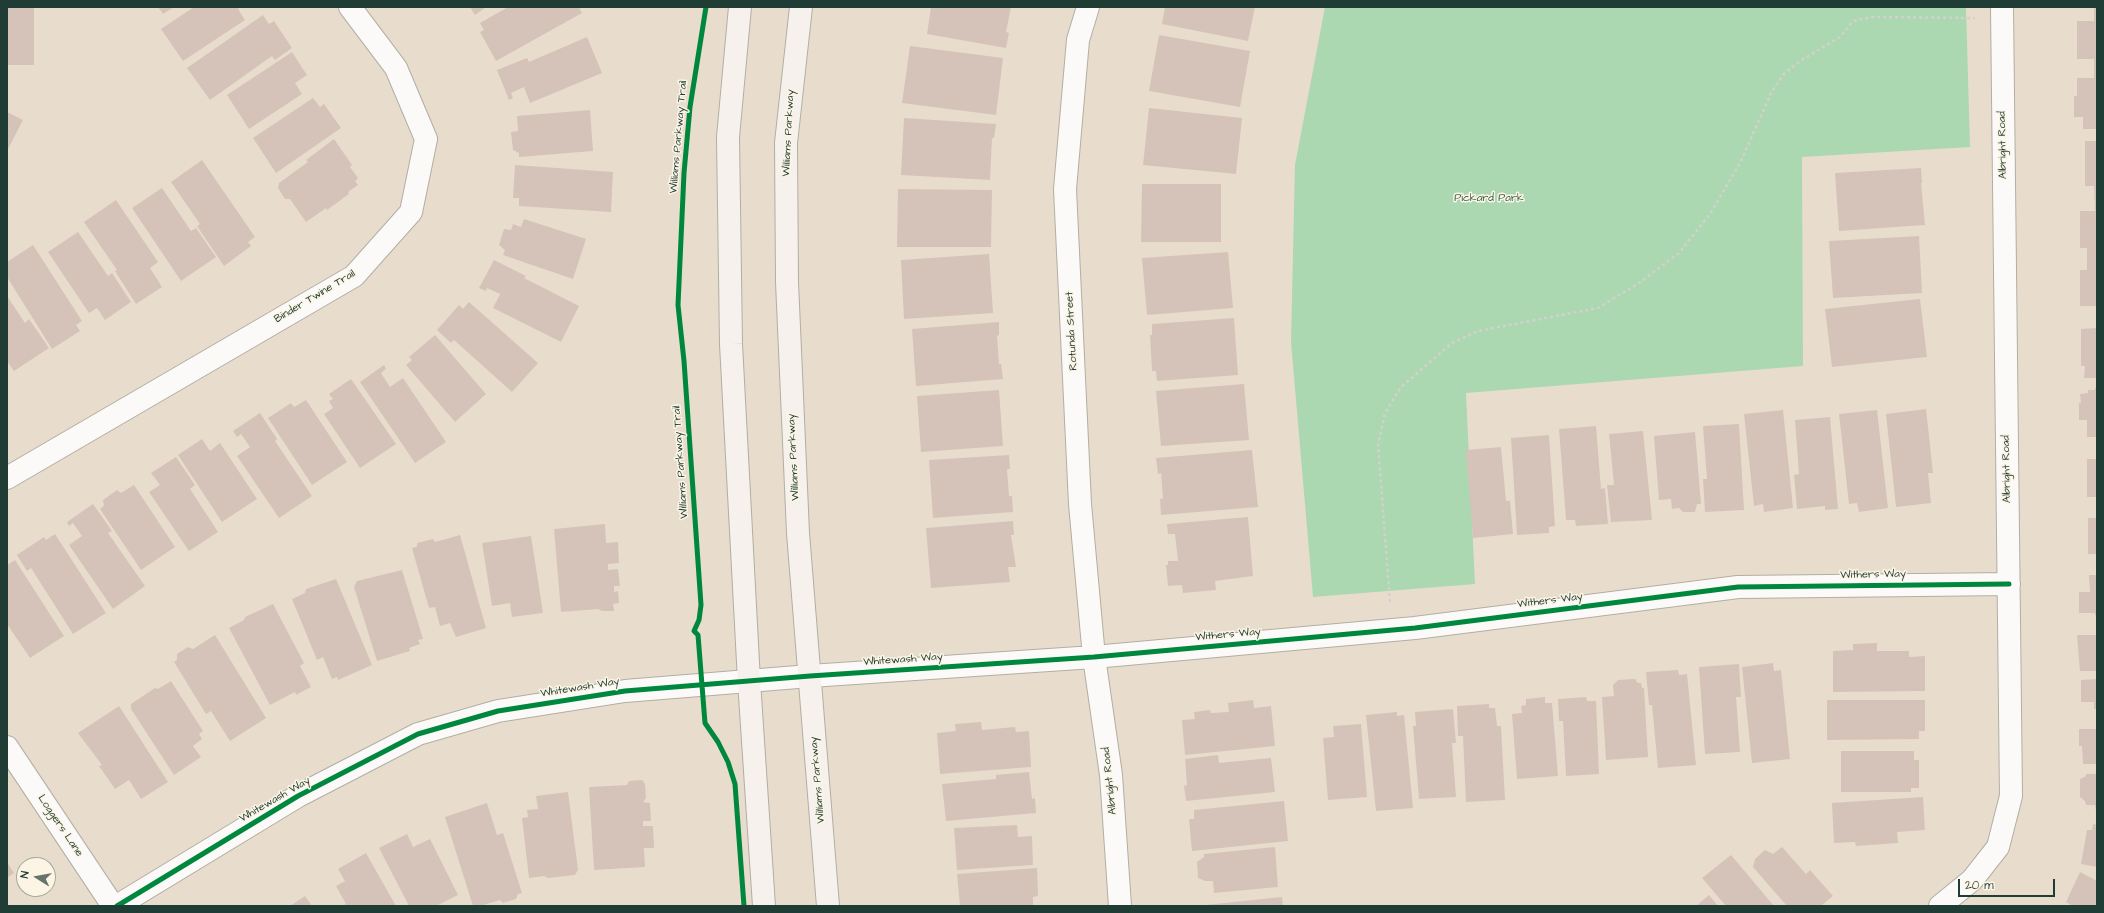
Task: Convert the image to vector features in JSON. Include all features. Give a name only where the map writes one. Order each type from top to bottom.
[{"type":"main road","points":[[740,7],[728,137],[731,344],[749,681],[764,906]]},
{"type":"main road","name":"Williams Parkway","points":[[801,7],[786,143],[787,282],[798,533],[828,906]]},
{"type":"street","name":"Binder Twine Trail","points":[[7,478],[354,276],[412,212],[426,139],[396,68],[350,7]]},
{"type":"street","name":"Rotunda Street","points":[[1088,7],[1078,40],[1065,189],[1080,504],[1094,657]]},
{"type":"street","name":"Albright Road","points":[[1940,906],[1972,880],[1998,847],[2012,796],[2002,12]]},
{"type":"street","name":"Withers Way","points":[[1094,657],[1393,630],[1738,587],[2009,584]]},
{"type":"street","name":"Whitewash Way","points":[[117,906],[298,796],[418,734],[498,711],[625,691],[810,676],[1094,657]]},
{"type":"street","name":"Albright Road","points":[[1094,657],[1111,775],[1120,906]]},
{"type":"street","name":"Loggers Lane","points":[[7,747],[113,906]]},
{"type":"path","points":[[1393,630],[1378,444],[1385,414],[1401,387],[1452,343],[1478,331],[1598,308],[1639,284],[1679,253],[1710,214],[1729,182],[1740,163],[1772,91],[1784,74],[1800,61],[1840,37],[1853,21],[1872,17],[2002,12]]},
{"type":"green space","name":"Pickard Park","points":[[1325,7],[1966,7],[1970,147],[1802,157],[1803,366],[1466,393],[1475,584],[1313,597],[1291,342],[1295,165]]},
{"type":"building","points":[[158,7],[174,7],[163,14]]},
{"type":"building","points":[[194,7],[241,7],[238,9],[245,20],[183,61],[161,29]]},
{"type":"building","points":[[470,7],[486,7],[475,15]]},
{"type":"building","points":[[508,7],[579,7],[582,13],[496,61],[480,32],[484,30],[480,23]]},
{"type":"building","points":[[931,7],[1011,7],[1006,32],[1009,33],[1006,48],[927,34]]},
{"type":"building","points":[[1165,7],[1255,7],[1248,41],[1162,24]]},
{"type":"building","points":[[2094,7],[2097,7],[2097,129],[2083,129],[2083,117],[2074,117],[2074,96],[2077,96],[2077,78],[2094,78],[2094,59],[2077,59],[2077,21],[2094,21]]},
{"type":"building","points":[[7,8],[34,8],[34,65],[7,65]]},
{"type":"building","points":[[263,15],[269,24],[274,21],[292,48],[275,60],[272,56],[210,100],[187,68]]},
{"type":"building","points":[[1159,35],[1250,51],[1240,107],[1149,91]]},
{"type":"building","points":[[587,37],[602,73],[530,103],[524,87],[511,93],[513,98],[509,100],[497,70],[527,58],[529,62]]},
{"type":"building","points":[[910,46],[1003,58],[996,115],[902,103]]},
{"type":"building","points":[[292,52],[307,75],[295,83],[302,94],[249,129],[227,95]]},
{"type":"building","points":[[313,98],[320,107],[324,104],[341,128],[276,173],[253,138]]},
{"type":"building","points":[[1149,108],[1242,118],[1236,174],[1143,165]]},
{"type":"building","points":[[590,110],[593,151],[519,157],[519,153],[513,150],[511,132],[518,131],[517,116]]},
{"type":"building","points":[[7,112],[23,120],[7,151]]},
{"type":"building","points":[[904,118],[996,124],[994,138],[992,138],[990,180],[901,175]]},
{"type":"building","points":[[334,139],[352,165],[350,167],[358,178],[355,181],[358,185],[348,192],[349,194],[327,210],[326,208],[306,222],[290,199],[285,199],[278,188],[279,183],[308,162],[306,160]]},
{"type":"building","points":[[2085,141],[2097,141],[2097,306],[2080,306],[2080,270],[2087,270],[2087,248],[2080,248],[2080,211],[2095,211],[2094,186],[2085,186]]},
{"type":"building","points":[[202,160],[255,237],[248,242],[251,246],[224,266],[197,226],[200,224],[171,182]]},
{"type":"building","points":[[515,165],[613,172],[611,212],[519,206],[519,198],[513,198]]},
{"type":"building","points":[[1921,168],[1925,225],[1839,231],[1835,173]]},
{"type":"building","points":[[1142,184],[1221,184],[1221,242],[1141,242]]},
{"type":"building","points":[[162,188],[191,231],[196,228],[216,257],[181,281],[132,208]]},
{"type":"building","points":[[898,189],[992,190],[991,247],[897,247]]},
{"type":"building","points":[[116,200],[158,262],[150,268],[162,287],[136,304],[115,271],[117,270],[84,222]]},
{"type":"building","points":[[524,219],[586,239],[573,279],[503,255],[505,250],[499,245],[504,229],[511,230],[513,224],[521,227]]},
{"type":"building","points":[[78,232],[108,276],[112,273],[131,302],[105,320],[97,308],[89,313],[48,252]]},
{"type":"building","points":[[1919,236],[1922,293],[1833,298],[1829,241]]},
{"type":"building","points":[[33,245],[82,321],[76,325],[80,331],[52,349],[7,277],[7,262]]},
{"type":"building","points":[[1228,252],[1233,308],[1147,315],[1142,258]]},
{"type":"building","points":[[989,254],[993,313],[904,319],[901,260]]},
{"type":"building","points":[[494,260],[526,276],[524,278],[579,306],[561,342],[493,308],[500,294],[487,288],[486,291],[479,288]]},
{"type":"building","points":[[7,296],[25,323],[29,319],[49,348],[14,371],[7,361]]},
{"type":"building","points":[[1920,299],[1927,357],[1832,367],[1825,309]]},
{"type":"building","points":[[469,302],[538,363],[512,392],[454,340],[451,343],[437,330],[459,305],[463,309]]},
{"type":"building","points":[[1234,318],[1238,375],[1157,381],[1156,371],[1152,371],[1150,335],[1152,335],[1152,324]]},
{"type":"building","points":[[999,322],[999,335],[997,336],[999,364],[1001,364],[1003,379],[916,386],[912,329]]},
{"type":"building","points":[[2097,328],[2097,378],[2084,378],[2085,366],[2081,366],[2081,329]]},
{"type":"building","points":[[435,335],[486,394],[455,422],[406,365],[412,360],[409,357]]},
{"type":"building","points":[[384,365],[386,369],[381,373],[390,387],[403,378],[446,442],[415,463],[360,382]]},
{"type":"building","points":[[351,379],[396,444],[360,468],[324,414],[333,408],[329,401],[333,399],[329,394]]},
{"type":"building","points":[[1244,384],[1249,440],[1161,446],[1156,391]]},
{"type":"building","points":[[2095,388],[2097,388],[2097,437],[2087,437],[2087,420],[2079,420],[2079,403],[2081,403],[2080,394],[2088,393],[2088,390],[2095,390]]},
{"type":"building","points":[[999,390],[1003,446],[921,452],[917,396]]},
{"type":"building","points":[[306,400],[347,462],[312,485],[268,418],[291,403],[294,407]]},
{"type":"building","points":[[1926,409],[1933,473],[1928,473],[1931,503],[1896,507],[1886,414]]},
{"type":"building","points":[[1783,410],[1793,508],[1764,512],[1763,504],[1754,506],[1744,414]]},
{"type":"building","points":[[1877,410],[1888,508],[1859,512],[1857,503],[1849,504],[1839,414]]},
{"type":"building","points":[[260,413],[277,439],[275,441],[312,496],[279,518],[237,456],[250,447],[241,434],[237,437],[233,431]]},
{"type":"building","points":[[1830,417],[1838,509],[1825,510],[1825,506],[1797,509],[1794,475],[1799,474],[1795,420]]},
{"type":"building","points":[[1739,424],[1744,510],[1705,512],[1703,479],[1707,479],[1703,426]]},
{"type":"building","points":[[1596,426],[1601,489],[1605,488],[1608,524],[1576,526],[1575,520],[1566,520],[1559,429]]},
{"type":"building","points":[[1643,431],[1652,520],[1611,522],[1607,485],[1614,485],[1609,434]]},
{"type":"building","points":[[1695,432],[1701,504],[1697,504],[1695,512],[1683,512],[1679,508],[1672,509],[1671,499],[1659,500],[1654,436]]},
{"type":"building","points":[[1549,435],[1555,526],[1549,527],[1549,533],[1517,535],[1511,438]]},
{"type":"building","points":[[202,439],[210,451],[220,443],[257,499],[222,522],[178,455]]},
{"type":"building","points":[[1501,447],[1506,501],[1510,501],[1513,534],[1473,538],[1466,450]]},
{"type":"building","points":[[1252,450],[1258,507],[1161,515],[1160,499],[1163,498],[1161,473],[1158,474],[1156,458]]},
{"type":"building","points":[[1009,455],[1010,469],[1007,469],[1009,496],[1012,496],[1013,512],[933,518],[929,460]]},
{"type":"building","points":[[176,457],[195,485],[190,489],[218,532],[189,551],[149,492],[160,485],[151,473]]},
{"type":"building","points":[[2087,459],[2097,459],[2097,497],[2087,497]]},
{"type":"building","points":[[134,485],[175,547],[141,570],[100,509],[104,506],[103,500],[117,490],[121,493]]},
{"type":"building","points":[[93,504],[112,531],[108,533],[145,586],[113,609],[69,545],[82,536],[73,523],[69,526],[67,522]]},
{"type":"building","points":[[1248,517],[1253,576],[1215,581],[1216,590],[1183,593],[1182,585],[1168,586],[1166,565],[1168,565],[1168,561],[1178,561],[1175,534],[1168,534],[1167,524]]},
{"type":"building","points":[[2088,518],[2097,518],[2097,554],[2088,554]]},
{"type":"building","points":[[1013,521],[1014,535],[1011,535],[1016,567],[1008,567],[1010,582],[931,588],[926,528]]},
{"type":"building","points":[[605,524],[606,543],[618,542],[619,563],[608,564],[608,570],[618,569],[620,586],[614,586],[614,592],[618,591],[619,603],[613,604],[614,611],[602,611],[598,609],[561,612],[554,529]]},
{"type":"building","points":[[55,534],[106,613],[73,634],[31,568],[27,571],[17,555],[44,537],[46,540]]},
{"type":"building","points":[[460,535],[486,628],[456,637],[450,623],[440,626],[435,607],[429,608],[412,548],[417,547],[417,543],[433,539],[435,542]]},
{"type":"building","points":[[531,536],[543,613],[512,617],[510,603],[492,606],[482,543]]},
{"type":"building","points":[[15,560],[64,636],[30,658],[7,624],[7,565]]},
{"type":"building","points":[[402,570],[423,639],[418,640],[420,644],[409,648],[410,651],[377,661],[354,587],[357,581]]},
{"type":"building","points":[[2089,575],[2097,575],[2097,623],[2095,613],[2079,613],[2079,592],[2090,592]]},
{"type":"building","points":[[336,579],[372,665],[338,680],[337,677],[332,679],[323,657],[317,660],[292,599],[305,593],[306,589]]},
{"type":"building","points":[[273,604],[304,663],[300,666],[311,687],[296,695],[295,692],[270,705],[229,628],[244,620],[245,617]]},
{"type":"building","points":[[215,635],[266,718],[230,741],[211,711],[206,714],[174,662],[177,660],[177,654],[188,647],[193,649]]},
{"type":"building","points":[[2077,635],[2097,635],[2097,671],[2080,671]]},
{"type":"building","points":[[1877,643],[1877,651],[1909,651],[1909,657],[1925,656],[1925,691],[1833,692],[1833,651],[1853,650],[1853,644]]},
{"type":"building","points":[[1773,663],[1774,671],[1781,670],[1790,759],[1752,763],[1742,667]]},
{"type":"building","points":[[1739,664],[1741,697],[1736,697],[1740,752],[1705,754],[1699,667]]},
{"type":"building","points":[[1678,670],[1679,675],[1687,674],[1696,765],[1658,768],[1652,705],[1649,705],[1646,672]]},
{"type":"building","points":[[1635,679],[1638,683],[1641,683],[1642,688],[1644,688],[1648,757],[1606,760],[1602,697],[1614,696],[1613,685],[1618,680]]},
{"type":"building","points":[[2097,679],[2097,709],[2094,709],[2094,702],[2081,702],[2081,680]]},
{"type":"building","points":[[171,681],[203,731],[199,734],[202,739],[193,746],[201,757],[174,775],[131,709],[131,704],[155,688],[158,689]]},
{"type":"building","points":[[1545,697],[1545,703],[1552,703],[1558,776],[1517,779],[1512,714],[1522,713],[1521,706],[1526,705],[1526,699]]},
{"type":"building","points":[[1586,697],[1587,701],[1596,701],[1599,774],[1566,776],[1563,721],[1559,721],[1558,699]]},
{"type":"building","points":[[1253,700],[1254,708],[1271,706],[1275,746],[1185,755],[1182,720],[1195,719],[1194,712],[1210,710],[1211,713],[1229,712],[1228,703]]},
{"type":"building","points":[[1827,700],[1925,700],[1925,731],[1919,731],[1919,739],[1827,740]]},
{"type":"building","points":[[1489,704],[1489,708],[1495,708],[1497,726],[1501,726],[1505,800],[1466,802],[1463,736],[1458,736],[1457,706]]},
{"type":"building","points":[[119,706],[168,782],[141,799],[129,780],[115,789],[99,766],[102,765],[78,733]]},
{"type":"building","points":[[1453,709],[1456,743],[1452,743],[1456,797],[1419,799],[1413,726],[1416,726],[1415,712]]},
{"type":"building","points":[[1397,712],[1397,716],[1404,715],[1413,808],[1376,811],[1366,715]]},
{"type":"building","points":[[981,722],[982,730],[1015,727],[1016,732],[1029,731],[1031,767],[940,774],[937,733],[956,731],[955,724]]},
{"type":"building","points":[[1361,724],[1367,797],[1328,800],[1323,738],[1334,737],[1333,726]]},
{"type":"building","points":[[2079,729],[2097,729],[2097,764],[2083,764],[2082,746],[2079,746]]},
{"type":"building","points":[[1841,751],[1914,751],[1914,760],[1919,760],[1919,788],[1911,788],[1911,792],[1841,792]]},
{"type":"building","points":[[1218,755],[1219,763],[1271,758],[1275,792],[1186,801],[1184,786],[1187,785],[1185,759]]},
{"type":"building","points":[[1029,772],[1032,799],[1035,798],[1036,813],[946,821],[942,784],[996,779],[996,775]]},
{"type":"building","points":[[2086,774],[2097,774],[2097,816],[2095,805],[2086,805],[2085,801],[2080,797],[2080,779],[2086,776]]},
{"type":"building","points":[[642,780],[645,784],[646,798],[643,802],[650,803],[651,821],[643,821],[643,826],[653,826],[654,848],[644,848],[645,867],[594,870],[589,787],[627,785],[629,781]]},
{"type":"building","points":[[568,792],[578,870],[575,875],[548,878],[544,876],[529,878],[522,818],[528,817],[527,810],[538,809],[536,796]]},
{"type":"building","points":[[1923,797],[1925,830],[1897,832],[1898,843],[1856,846],[1855,842],[1834,843],[1832,803]]},
{"type":"building","points":[[1284,801],[1288,841],[1192,851],[1189,819],[1194,819],[1194,810]]},
{"type":"building","points":[[487,803],[497,835],[503,833],[522,893],[518,894],[516,899],[503,903],[500,900],[480,906],[473,906],[445,817]]},
{"type":"building","points":[[2093,824],[2097,825],[2097,867],[2081,864],[2087,830],[2092,830]]},
{"type":"building","points":[[1017,825],[1018,837],[1032,836],[1033,865],[957,870],[954,828]]},
{"type":"building","points":[[407,834],[413,847],[430,839],[458,895],[436,906],[409,906],[379,848]]},
{"type":"building","points":[[1275,847],[1278,887],[1214,893],[1213,881],[1205,881],[1198,878],[1197,862],[1204,857],[1204,854]]},
{"type":"building","points":[[1782,847],[1806,874],[1810,870],[1833,896],[1821,906],[1787,906],[1753,867],[1755,859],[1765,850],[1773,854]]},
{"type":"building","points":[[366,853],[396,906],[342,906],[346,904],[336,886],[345,881],[338,869]]},
{"type":"building","points":[[1731,855],[1774,906],[1726,906],[1702,878]]},
{"type":"building","points":[[7,862],[14,873],[7,878]]},
{"type":"building","points":[[1037,868],[1038,896],[1033,897],[1033,906],[960,906],[957,874]]},
{"type":"building","points":[[2080,872],[2097,881],[2097,906],[2071,906],[2066,902]]},
{"type":"building","points":[[1709,895],[1718,906],[1696,906]]},
{"type":"building","points":[[305,896],[312,906],[290,906]]},
{"type":"building","points":[[1282,897],[1283,906],[1205,906],[1205,905]]},
{"type":"cycle path","name":"Williams Parkway Trail","points":[[706,7],[690,107],[684,173],[678,305],[684,361],[701,605],[699,620],[694,631],[698,635],[705,723],[718,742],[728,762],[735,784],[744,906]]},
{"type":"cycle path","points":[[117,906],[298,796],[418,734],[498,711],[625,691],[810,676],[1094,657],[1415,628],[1738,587],[2009,584]]}]
